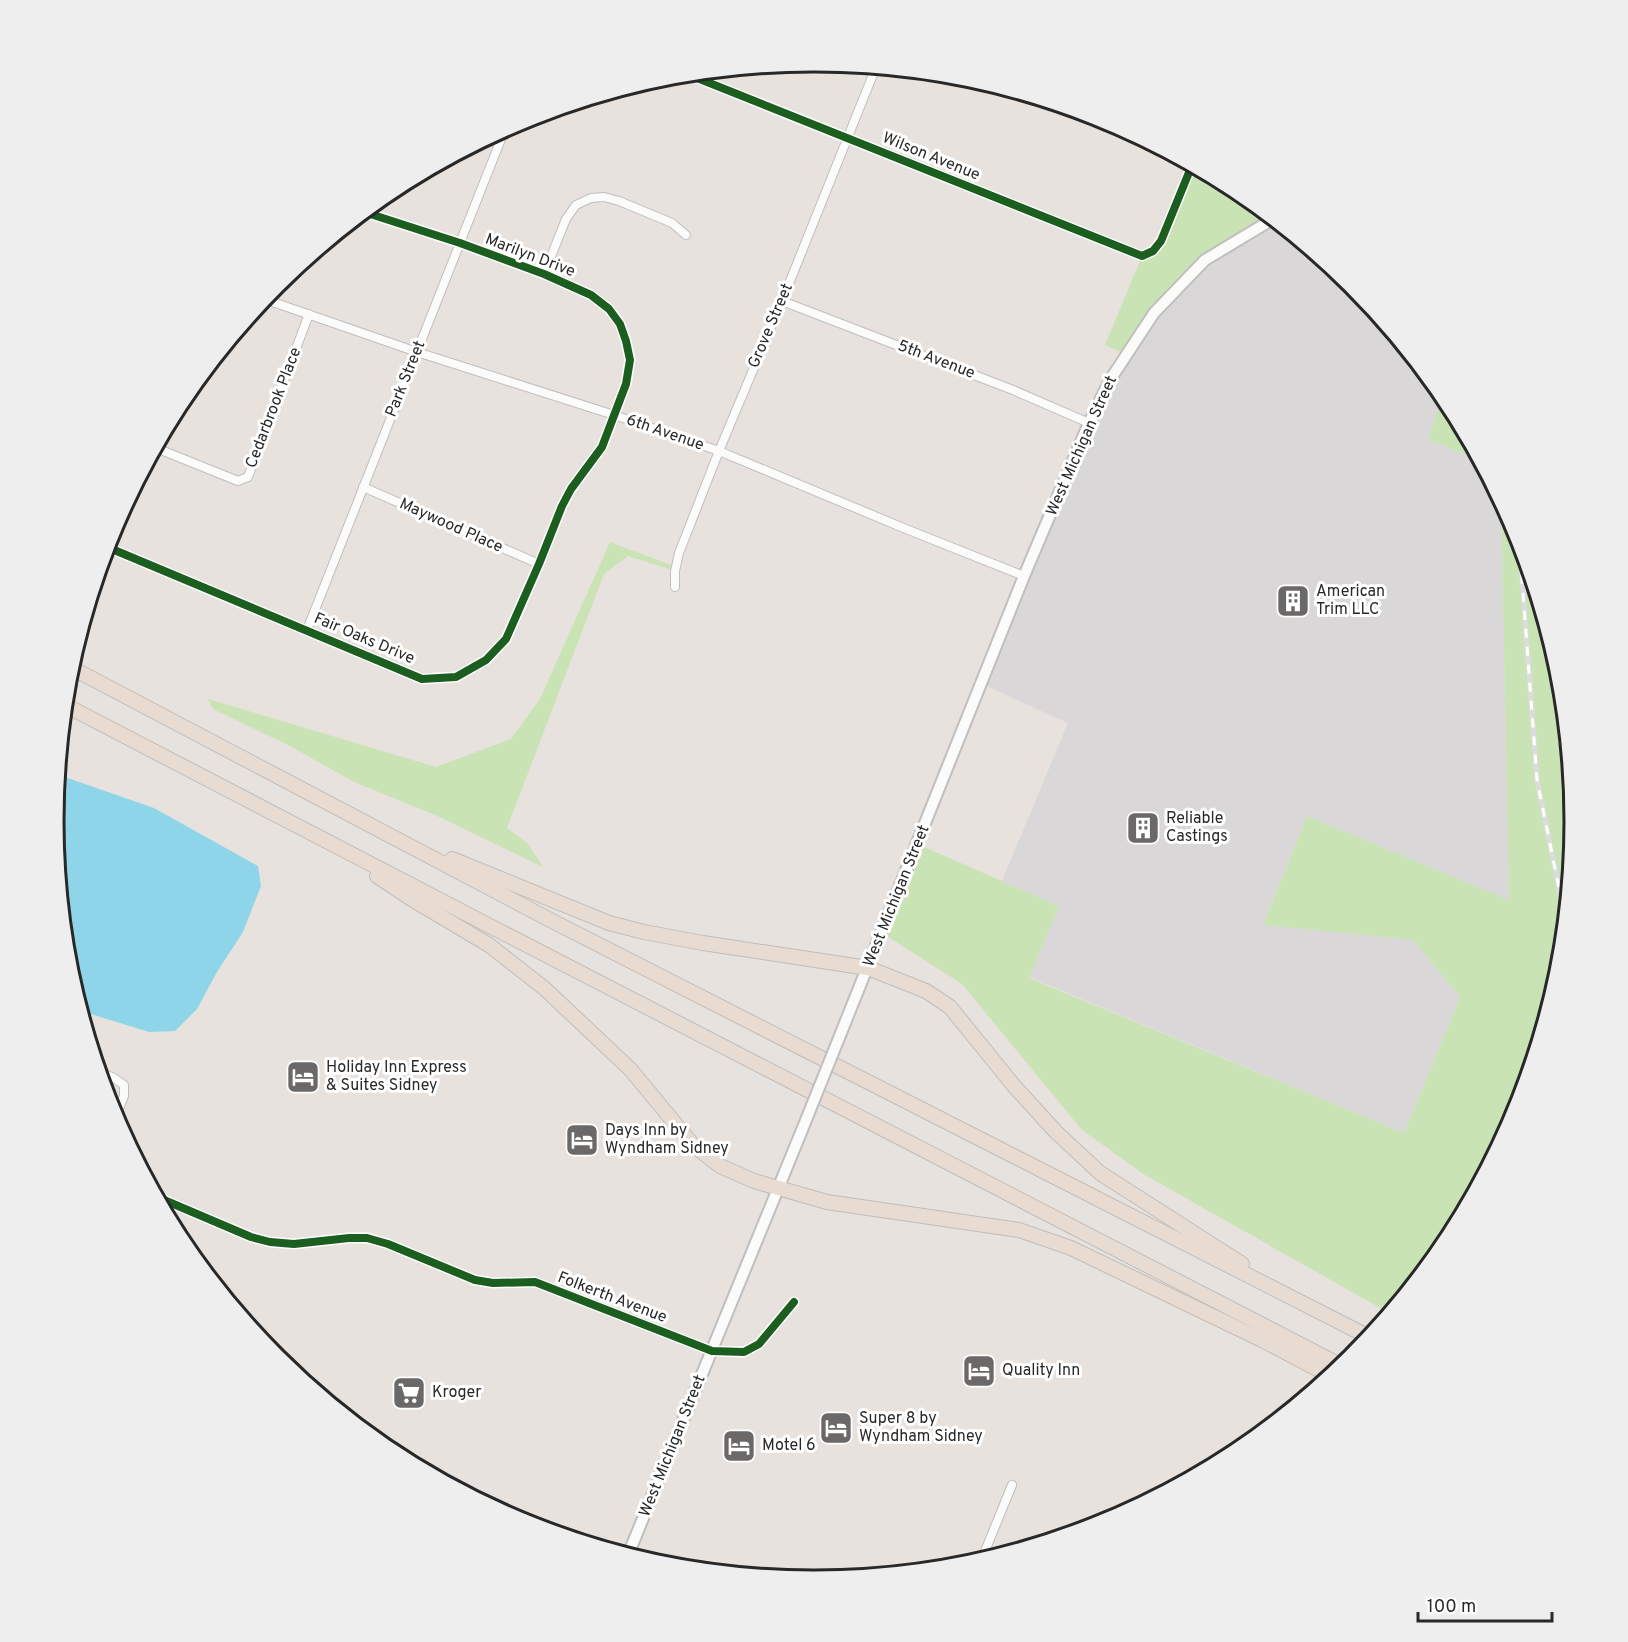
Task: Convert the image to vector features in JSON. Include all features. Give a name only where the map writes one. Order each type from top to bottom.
[{"type":"highway","points":[[80,672],[556,923],[1362,1332]]},
{"type":"highway","points":[[73,709],[1333,1361]]},
{"type":"highway","points":[[378,828],[609,923],[703,943],[868,968],[926,991],[950,1006],[1014,1086],[1100,1173],[1307,1306]]},
{"type":"highway","points":[[321,838],[410,898],[489,945],[544,988],[630,1069],[693,1145],[720,1166],[777,1188],[827,1202],[1019,1230],[1071,1248],[1322,1372]]},
{"type":"main road","name":"West Michigan Street","points":[[631,1548],[868,968],[1024,576],[1089,423],[1110,380],[1154,313],[1205,260],[1266,223]]},
{"type":"street","name":"Grove Street","points":[[675,587],[679,553],[873,74]]},
{"type":"street","name":"Wilson Avenue","points":[[703,80],[1142,256],[1153,251],[1161,241],[1189,172]]},
{"type":"street","name":"Park Street","points":[[307,630],[500,141]]},
{"type":"street","points":[[544,274],[566,219],[576,205],[591,198],[604,197],[619,201],[672,223],[686,235]]},
{"type":"street","name":"Marilyn Drive","points":[[374,215],[460,243],[544,274],[591,295],[609,309],[620,324],[630,360],[626,384],[614,415]]},
{"type":"street","name":"5th Avenue","points":[[782,301],[1012,390],[1089,423]]},
{"type":"street","name":"6th Avenue","points":[[273,302],[719,451],[906,530],[1024,576]]},
{"type":"street","name":"Cedarbrook Place","points":[[163,451],[238,481],[248,477],[309,314]]},
{"type":"street","name":"Fair Oaks Drive","points":[[116,551],[422,679],[456,677],[486,660],[506,639],[562,506],[571,489],[602,447],[614,415]]},
{"type":"street","name":"Maywood Place","points":[[363,487],[539,564]]},
{"type":"street","points":[[110,1076],[123,1085],[124,1096],[121,1104]]},
{"type":"street","name":"Folkerth Avenue","points":[[169,1202],[251,1238],[294,1244],[367,1238],[388,1244],[476,1280],[493,1283],[535,1282],[712,1351],[744,1352],[759,1344],[794,1302]]},
{"type":"street","points":[[985,1550],[1012,1485]]},
{"type":"shaded area","points":[[1266,223],[1308,257],[1378,327],[1409,365],[1439,408],[1428,440],[1468,456],[1501,524],[1509,901],[1307,816],[1263,924],[1413,940],[1460,997],[1404,1133],[1029,977],[1059,906],[1002,881],[1068,723],[982,684],[1024,576],[1126,354],[1205,260]]},
{"type":"green space","points":[[1189,172],[1266,223],[1205,260],[1126,354],[1105,345],[1142,256],[1153,251]]},
{"type":"green space","points":[[1439,408],[1468,456],[1428,440]]},
{"type":"green space","points":[[1501,524],[1524,580],[1538,627],[1557,723],[1564,821],[1557,919],[1538,1015],[1524,1062],[1506,1108],[1463,1196],[1409,1277],[1383,1309],[1145,1175],[1082,1130],[962,984],[882,933],[917,844],[1059,906],[1029,978],[1404,1133],[1460,997],[1413,940],[1263,925],[1307,816],[1509,900]]},
{"type":"green space","points":[[610,542],[676,567],[675,571],[628,556],[604,574],[507,828],[528,844],[543,867],[435,815],[354,782],[288,745],[213,709],[208,699],[436,767],[511,739],[540,699]]},
{"type":"water","points":[[66,777],[154,808],[258,866],[261,886],[243,932],[217,972],[197,1009],[175,1031],[149,1032],[90,1014],[71,919],[66,870],[64,821]]},
{"type":"railway","points":[[1522,574],[1537,780],[1560,892]]},
{"type":"cycle path","points":[[703,80],[1142,256],[1153,251],[1161,241],[1189,172]]},
{"type":"cycle path","points":[[116,551],[422,679],[456,677],[486,660],[506,639],[562,506],[571,489],[602,447],[626,384],[630,360],[626,341],[620,324],[609,309],[591,295],[544,274],[460,243],[374,215]]},
{"type":"cycle path","points":[[169,1202],[251,1237],[270,1242],[294,1244],[367,1238],[388,1244],[475,1280],[493,1283],[535,1282],[712,1351],[744,1352],[759,1344],[794,1302]]},
{"type":"place","name":"American Trim LLC","points":[[1293,601]]},
{"type":"place","name":"Reliable Castings","points":[[1143,828]]},
{"type":"place","name":"Holiday Inn Express & Suites Sidney","points":[[303,1077]]},
{"type":"place","name":"Days Inn by Wyndham Sidney","points":[[582,1140]]},
{"type":"place","name":"Quality Inn","points":[[979,1371]]},
{"type":"place","name":"Kroger","points":[[409,1393]]},
{"type":"place","name":"Super 8 by Wyndham Sidney","points":[[836,1428]]},
{"type":"place","name":"Motel 6","points":[[739,1446]]}]
